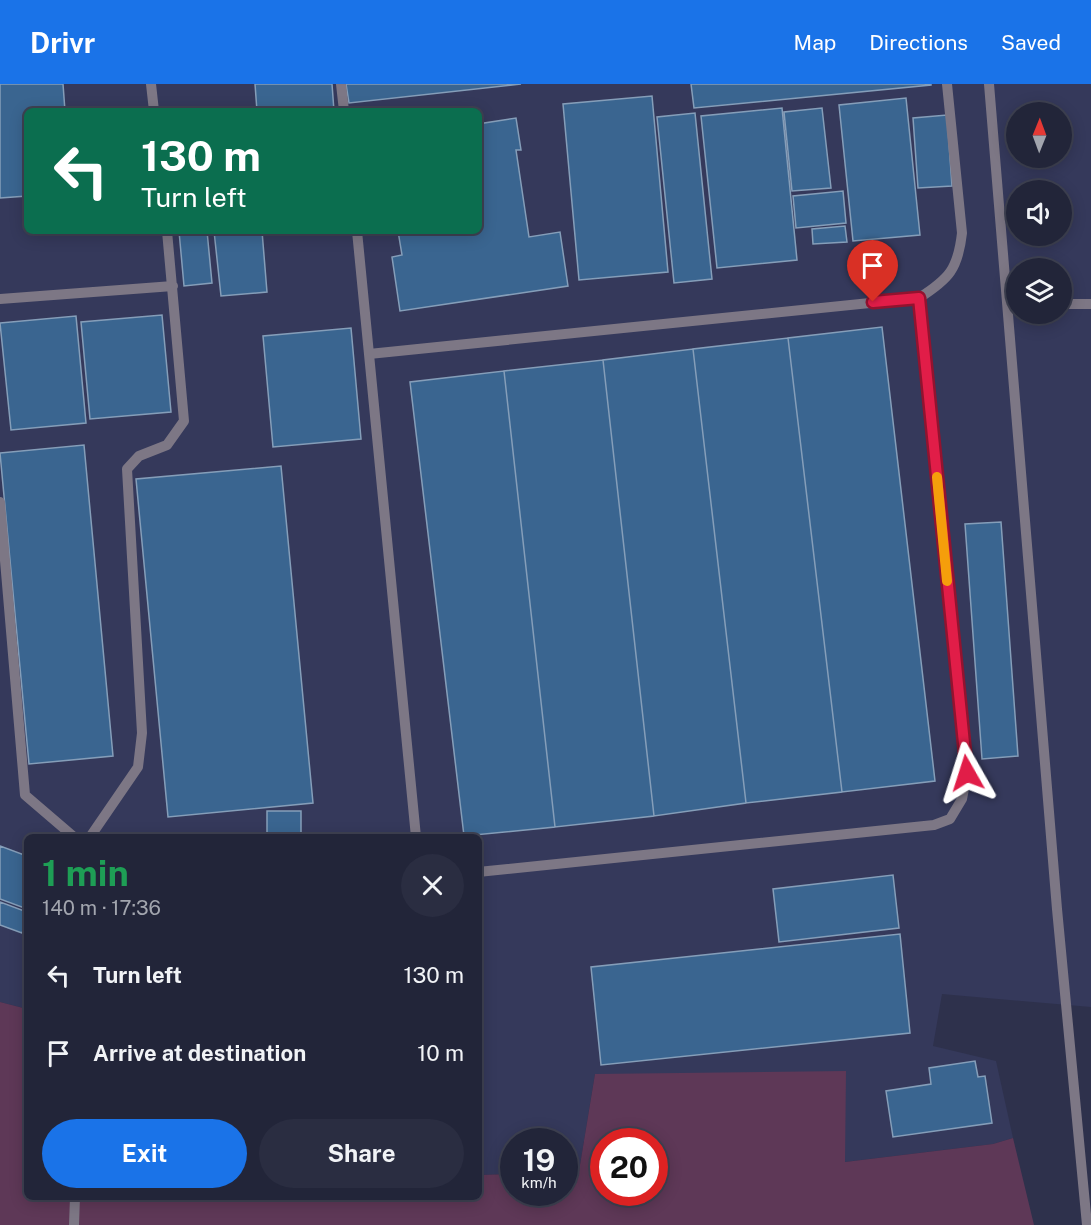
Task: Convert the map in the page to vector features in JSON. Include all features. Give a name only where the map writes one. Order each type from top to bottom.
[{"type":"lane","points":[[151,84],[154,108]]},
{"type":"lane","points":[[341,84],[344,108]]},
{"type":"lane","points":[[369,354],[919,298],[941,284],[953,268],[960,251],[962,233],[947,84]]},
{"type":"lane","points":[[989,84],[1007,258]]},
{"type":"lane","points":[[92,834],[138,767],[142,733],[127,469],[139,456],[167,445],[184,422],[167,234]]},
{"type":"lane","points":[[357,234],[416,834]]},
{"type":"lane","points":[[0,299],[173,286]]},
{"type":"lane","points":[[482,872],[934,825],[950,819],[962,799],[967,773],[919,298]]},
{"type":"lane","points":[[1072,304],[1091,304]]},
{"type":"lane","points":[[1013,324],[1057,909],[1087,1225]]},
{"type":"lane","points":[[0,501],[25,795],[70,834]]},
{"type":"lane","points":[[74,1225],[75,1200]]},
{"type":"shaded area","points":[[0,84],[1091,84],[1091,1007],[942,994],[933,1046],[996,1061],[1013,1138],[993,1144],[845,1162],[595,1074],[579,1171],[578,1128],[500,1128],[500,1174],[482,1175],[482,834],[24,834],[24,1008],[0,1002]]},
{"type":"shaded area","points":[[0,1002],[24,1008],[24,1200],[482,1200],[482,1175],[500,1174],[500,1206],[578,1206],[578,1171],[595,1074],[846,1071],[845,1162],[993,1144],[1013,1138],[1034,1225],[0,1225]]},
{"type":"building","points":[[0,84],[63,84],[65,108],[24,108],[24,196],[0,198]]},
{"type":"building","points":[[255,84],[332,84],[334,108],[257,108]]},
{"type":"building","points":[[346,84],[521,84],[349,103]]},
{"type":"building","points":[[691,84],[931,84],[931,85],[694,108]]},
{"type":"building","points":[[652,96],[668,272],[579,280],[563,104]]},
{"type":"building","points":[[906,98],[920,235],[853,241],[839,105]]},
{"type":"building","points":[[782,108],[797,260],[717,268],[701,116]]},
{"type":"building","points":[[822,108],[831,188],[792,191],[784,112]]},
{"type":"building","points":[[695,113],[712,279],[674,283],[657,117]]},
{"type":"building","points":[[947,115],[952,186],[918,188],[913,118]]},
{"type":"building","points":[[516,118],[521,150],[516,150],[529,237],[560,232],[568,286],[400,311],[392,257],[402,255],[398,234],[482,234],[482,123]]},
{"type":"building","points":[[843,191],[846,223],[796,228],[793,196]]},
{"type":"building","points":[[845,226],[847,242],[813,244],[812,229]]},
{"type":"building","points":[[179,234],[207,234],[212,283],[184,286]]},
{"type":"building","points":[[214,234],[262,234],[267,292],[221,296]]},
{"type":"building","points":[[162,315],[171,412],[90,419],[81,322]]},
{"type":"building","points":[[76,316],[86,423],[11,430],[0,323]]},
{"type":"building","points":[[882,327],[935,781],[842,792],[788,338]]},
{"type":"building","points":[[351,328],[361,439],[273,447],[263,336]]},
{"type":"building","points":[[788,338],[842,792],[746,803],[693,349]]},
{"type":"building","points":[[693,349],[746,803],[654,816],[603,360]]},
{"type":"building","points":[[603,360],[654,816],[555,827],[504,371]]},
{"type":"building","points":[[504,371],[555,827],[464,834],[410,382]]},
{"type":"building","points":[[84,445],[113,756],[29,764],[0,453]]},
{"type":"building","points":[[281,466],[313,803],[168,817],[136,479]]},
{"type":"building","points":[[1001,522],[1018,756],[982,759],[965,524]]},
{"type":"building","points":[[267,811],[301,811],[301,834],[267,834]]},
{"type":"building","points":[[0,846],[24,855],[24,908],[0,899]]},
{"type":"building","points":[[893,875],[899,928],[779,942],[773,889]]},
{"type":"building","points":[[0,902],[24,911],[22,933],[0,925]]},
{"type":"building","points":[[900,934],[910,1033],[601,1065],[591,967]]},
{"type":"building","points":[[975,1061],[978,1077],[985,1076],[992,1123],[893,1137],[886,1091],[931,1084],[929,1068]]},
{"type":"slow traffic","points":[[937,477],[947,581]]},
{"type":"route","points":[[873,302],[919,298],[967,773]]}]
